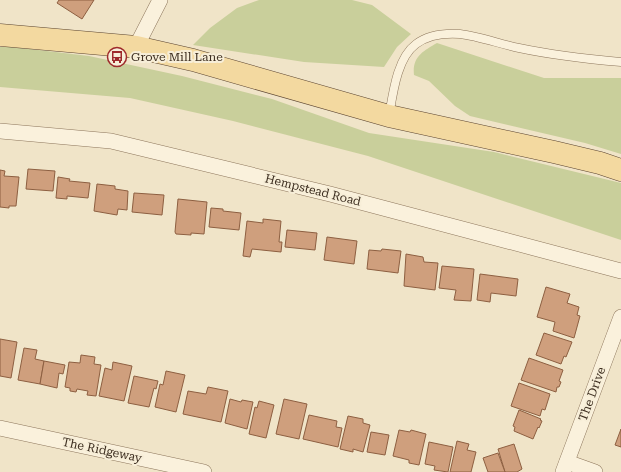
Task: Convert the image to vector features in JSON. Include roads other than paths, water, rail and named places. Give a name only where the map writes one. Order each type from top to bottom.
[{"type":"main road","points":[[0,35],[136,47],[193,60],[338,103],[389,116],[554,152],[600,163],[621,170]]},
{"type":"street","points":[[136,47],[160,0]]},
{"type":"street","name":"Hempstead Road","points":[[0,131],[111,141],[330,194],[621,272]]},
{"type":"street","name":"The Drive","points":[[565,467],[621,317]]},
{"type":"street","name":"The Ridgeway","points":[[0,428],[204,472]]},
{"type":"street","points":[[565,467],[595,472]]},
{"type":"lane","points":[[389,116],[397,75],[407,53],[417,43],[432,35],[460,34],[519,48],[621,62]]},
{"type":"place","name":"Grove Mill Lane","points":[[117,57]]}]
